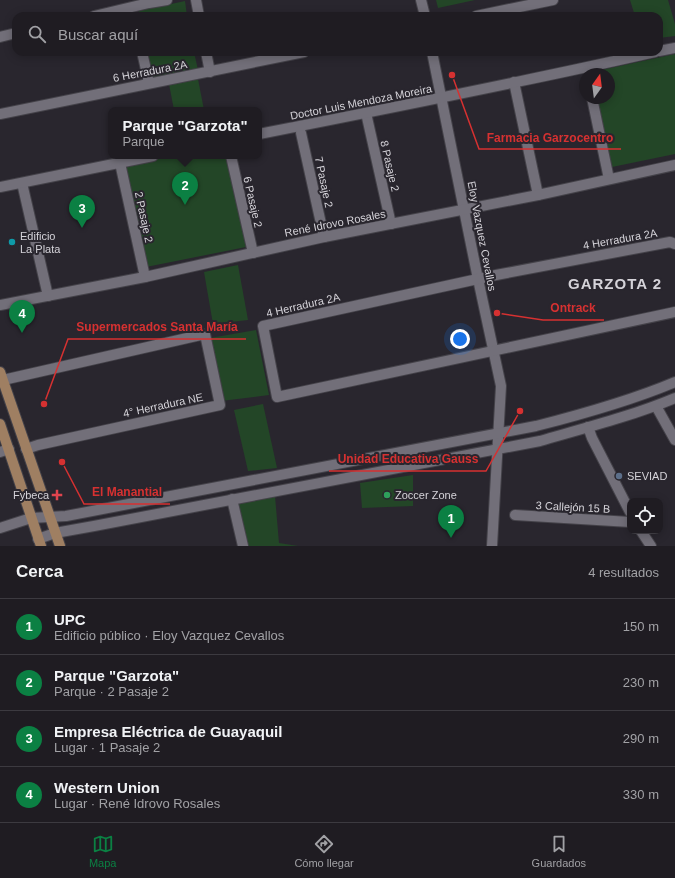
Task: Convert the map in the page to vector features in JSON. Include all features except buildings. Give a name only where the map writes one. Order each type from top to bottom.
[{"type":"main road","points":[[1,376],[60,546]]},
{"type":"main road","points":[[0,424],[4,451],[40,542]]},
{"type":"street","points":[[133,12],[149,3],[166,0]]},
{"type":"street","points":[[196,0],[198,12]]},
{"type":"street","points":[[421,0],[424,12]]},
{"type":"street","points":[[495,12],[553,0]]},
{"type":"street","points":[[0,37],[12,35]]},
{"type":"street","points":[[663,50],[675,48]]},
{"type":"street","points":[[143,56],[149,83]]},
{"type":"street","points":[[207,56],[210,72]]},
{"type":"street","name":"6 Herradura 2A","points":[[0,114],[285,56]]},
{"type":"street","name":"Eloy Vazquez Cevallos","points":[[433,56],[501,386],[497,434],[492,546]]},
{"type":"street","name":"Doctor Luis Mendoza Moreira","points":[[598,68],[640,56]]},
{"type":"street","name":"Doctor Luis Mendoza Moreira","points":[[262,133],[514,82],[579,72]]},
{"type":"street","points":[[514,82],[538,195]]},
{"type":"street","points":[[593,104],[609,179]]},
{"type":"street","name":"8 Pasaje 2","points":[[366,113],[391,224]]},
{"type":"street","name":"7 Pasaje 2","points":[[301,133],[324,237]]},
{"type":"street","points":[[0,187],[139,159]]},
{"type":"street","name":"6 Pasaje 2","points":[[232,159],[253,253]]},
{"type":"street","name":"2 Pasaje 2","points":[[120,163],[145,277]]},
{"type":"street","name":"René Idrovo Rosales","points":[[0,305],[145,277],[324,237],[538,195],[675,165]]},
{"type":"street","points":[[22,183],[48,296]]},
{"type":"street","name":"4 Herradura 2A","points":[[675,244],[670,242],[478,279],[263,326],[277,397],[675,312]]},
{"type":"street","name":"4° Herradura NE","points":[[1,376],[205,334],[220,405],[26,448]]},
{"type":"street","points":[[0,528],[31,518],[66,516],[536,426],[583,414],[651,392],[675,382]]},
{"type":"street","points":[[40,542],[55,533],[540,441],[656,406],[675,398]]},
{"type":"street","points":[[656,406],[675,440]]},
{"type":"street","points":[[588,427],[592,438],[627,506]]},
{"type":"street","points":[[232,499],[243,546]]},
{"type":"street","points":[[90,511],[94,526]]},
{"type":"street","name":"3 Callejón 15 B","points":[[515,515],[627,522]]},
{"type":"street","points":[[643,534],[651,546]]},
{"type":"green space","points":[[436,0],[475,0],[438,8]]},
{"type":"green space","points":[[630,0],[668,0],[675,24],[675,36],[663,38],[663,12],[634,12]]},
{"type":"green space","points":[[185,1],[186,12],[139,12]]},
{"type":"green space","points":[[675,54],[675,154],[612,167],[598,104],[615,104],[615,68],[610,68]]},
{"type":"green space","points":[[148,56],[195,56],[198,70],[153,78]]},
{"type":"green space","points":[[198,79],[203,107],[173,107],[169,84]]},
{"type":"green space","points":[[146,159],[228,159],[246,247],[146,267],[125,163]]},
{"type":"green space","points":[[238,265],[248,320],[213,324],[204,272]]},
{"type":"green space","points":[[256,330],[269,395],[221,401],[210,338]]},
{"type":"green space","points":[[263,404],[277,468],[248,471],[234,410]]},
{"type":"green space","name":"Zoccer Zone","points":[[413,475],[413,506],[362,508],[360,483]]},
{"type":"green space","points":[[275,496],[279,543],[298,546],[248,546],[237,502]]},
{"type":"place","name":"Farmacia Garzocentro","points":[[452,75]]},
{"type":"place","name":"Parque \"Garzota\"","points":[[185,205]]},
{"type":"place","name":"Empresa Eléctrica de Guayaquil","points":[[82,228]]},
{"type":"place","name":"Edificio La Plata","points":[[12,242]]},
{"type":"place","name":"Ontrack","points":[[497,313]]},
{"type":"place","name":"Western Union","points":[[22,333]]},
{"type":"place","name":"Supermercados Santa María","points":[[44,404]]},
{"type":"place","name":"Unidad Educativa Gauss","points":[[520,411]]},
{"type":"place","name":"El Manantial","points":[[62,462]]},
{"type":"place","name":"SEVIAD","points":[[619,476]]},
{"type":"place","name":"Fybeca","points":[[57,495]]},
{"type":"place","name":"Zoccer Zone","points":[[387,495]]},
{"type":"place","name":"UPC","points":[[451,538]]},
{"type":"district","name":"GARZOTA 2","points":[[615,283]]}]
